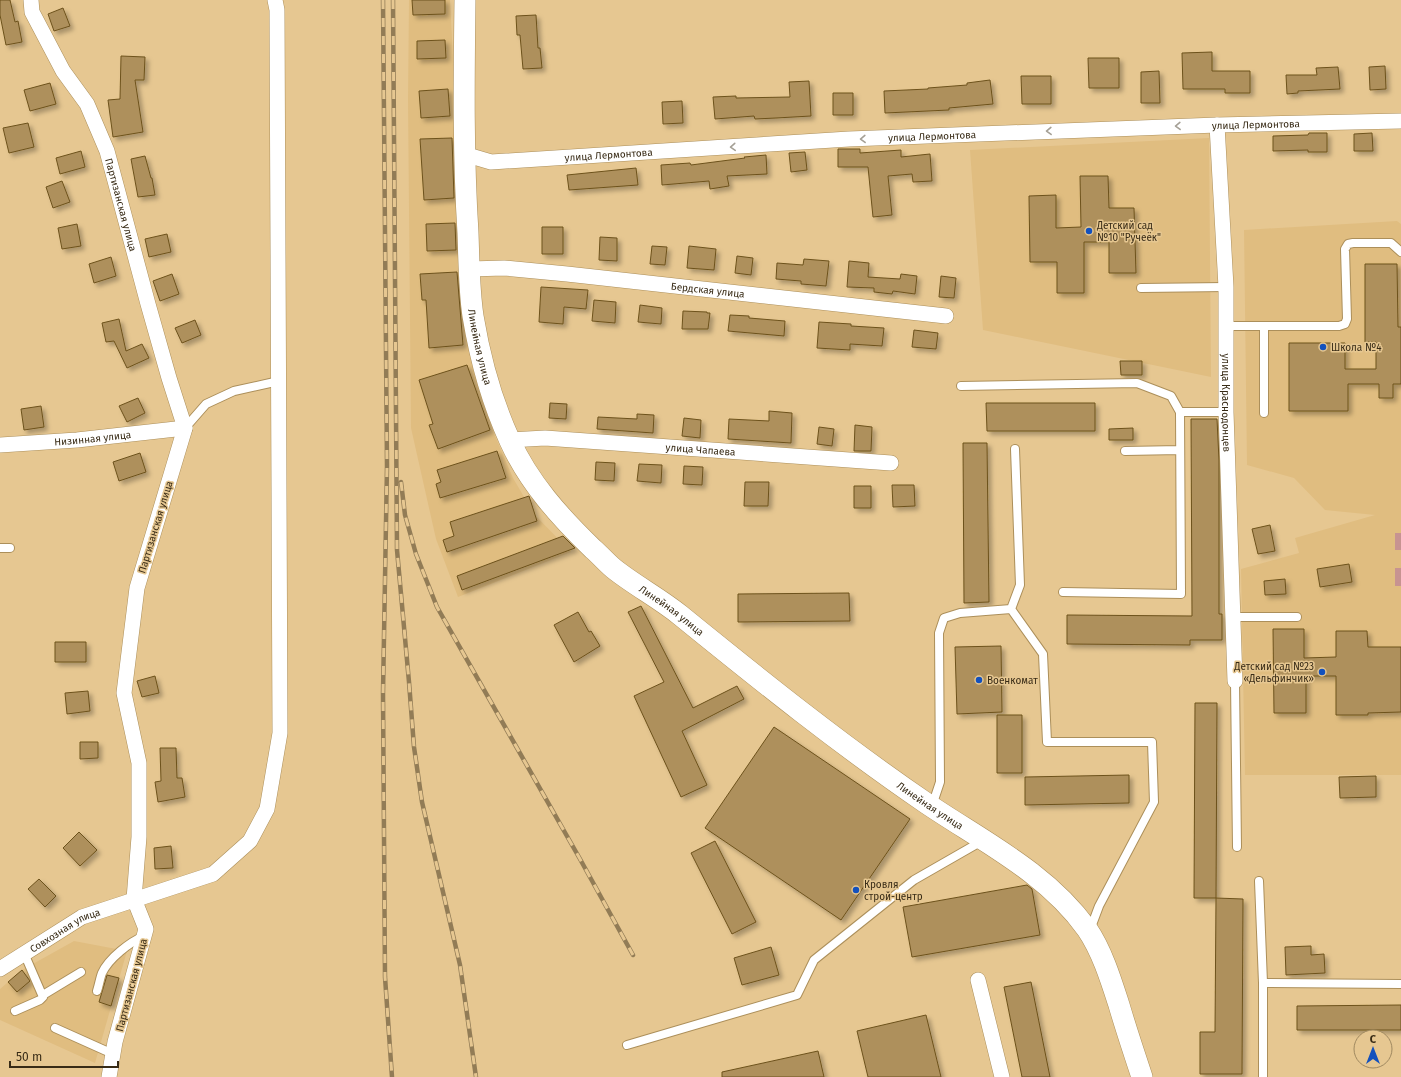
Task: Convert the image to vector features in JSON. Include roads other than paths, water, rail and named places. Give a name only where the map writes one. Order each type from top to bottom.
[{"type":"main road","name":"Линейная улица","points":[[465,0],[464,154],[473,313],[478,340],[493,396],[510,440],[528,475],[557,513],[613,568],[673,610],[756,677],[893,780],[932,807],[1003,852],[1039,879],[1077,916],[1089,933],[1100,954],[1111,981],[1142,1077]]},
{"type":"street","name":"Партизанская улица","points":[[31,0],[32,12],[63,71],[87,104],[107,151],[152,319],[185,428],[137,588],[124,693],[139,763],[139,837],[134,899],[146,929],[115,1042],[109,1077]]},
{"type":"street","name":"Совхозная улица","points":[[0,969],[82,917],[213,874],[250,841],[267,809],[280,733],[277,18],[275,0]]},
{"type":"street","name":"улица Лермонтова","points":[[464,154],[490,162],[849,139],[1217,125],[1401,121]]},
{"type":"street","name":"улица Краснодонцев","points":[[1217,125],[1226,287],[1226,412],[1235,681]]},
{"type":"street","name":"Бердская улица","points":[[470,269],[504,268],[567,274],[946,316]]},
{"type":"street","name":"Низинная улица","points":[[0,445],[77,440],[185,428]]},
{"type":"street","name":"улица Чапаева","points":[[510,440],[545,438],[891,463]]},
{"type":"street","points":[[978,980],[1002,1077]]},
{"type":"lane","points":[[1225,326],[1339,326],[1345,324],[1347,319],[1346,249],[1348,244],[1391,243],[1401,252]]},
{"type":"lane","points":[[1141,288],[1226,287]]},
{"type":"lane","points":[[1264,326],[1264,413]]},
{"type":"lane","points":[[185,428],[206,404],[234,391],[279,381]]},
{"type":"lane","points":[[961,386],[1136,383],[1171,396],[1180,412],[1181,594],[1063,592]]},
{"type":"lane","points":[[1180,412],[1226,412]]},
{"type":"lane","points":[[1011,609],[1020,585],[1015,449]]},
{"type":"lane","points":[[1126,451],[1180,450]]},
{"type":"lane","points":[[0,548],[10,548]]},
{"type":"lane","points":[[932,807],[940,782],[939,633],[944,618],[960,613],[1011,609]]},
{"type":"lane","points":[[1011,609],[1043,654],[1047,742],[1152,742],[1154,802],[1099,906],[1089,933]]},
{"type":"lane","points":[[1232,617],[1297,616]]},
{"type":"lane","points":[[1235,681],[1237,847]]},
{"type":"lane","points":[[627,1045],[797,995],[814,960],[914,880],[984,840]]},
{"type":"lane","points":[[1259,881],[1263,983],[1263,1077]]},
{"type":"lane","points":[[97,991],[106,967],[129,944],[144,935]]},
{"type":"lane","points":[[24,953],[43,995]]},
{"type":"lane","points":[[15,1011],[40,1000],[43,995],[81,972]]},
{"type":"lane","points":[[1263,983],[1401,984]]},
{"type":"lane","points":[[55,1028],[113,1054]]},
{"type":"railway","points":[[383,0],[387,466],[383,693],[385,977],[392,1077]]},
{"type":"railway","points":[[393,0],[397,550],[414,747],[422,802],[460,965],[476,1077]]},
{"type":"railway","points":[[401,482],[405,515],[416,554],[437,607],[633,955]]},
{"type":"place","name":"Детский сад №10 \"Ручеёк\"","points":[[1089,231]]},
{"type":"place","name":"Школа №4","points":[[1323,347]]},
{"type":"place","name":"Детский сад №23 «Дельфинчик»","points":[[1322,672]]},
{"type":"place","name":"Военкомат","points":[[979,680]]},
{"type":"place","name":"Кровля строй-центр","points":[[856,890]]}]
